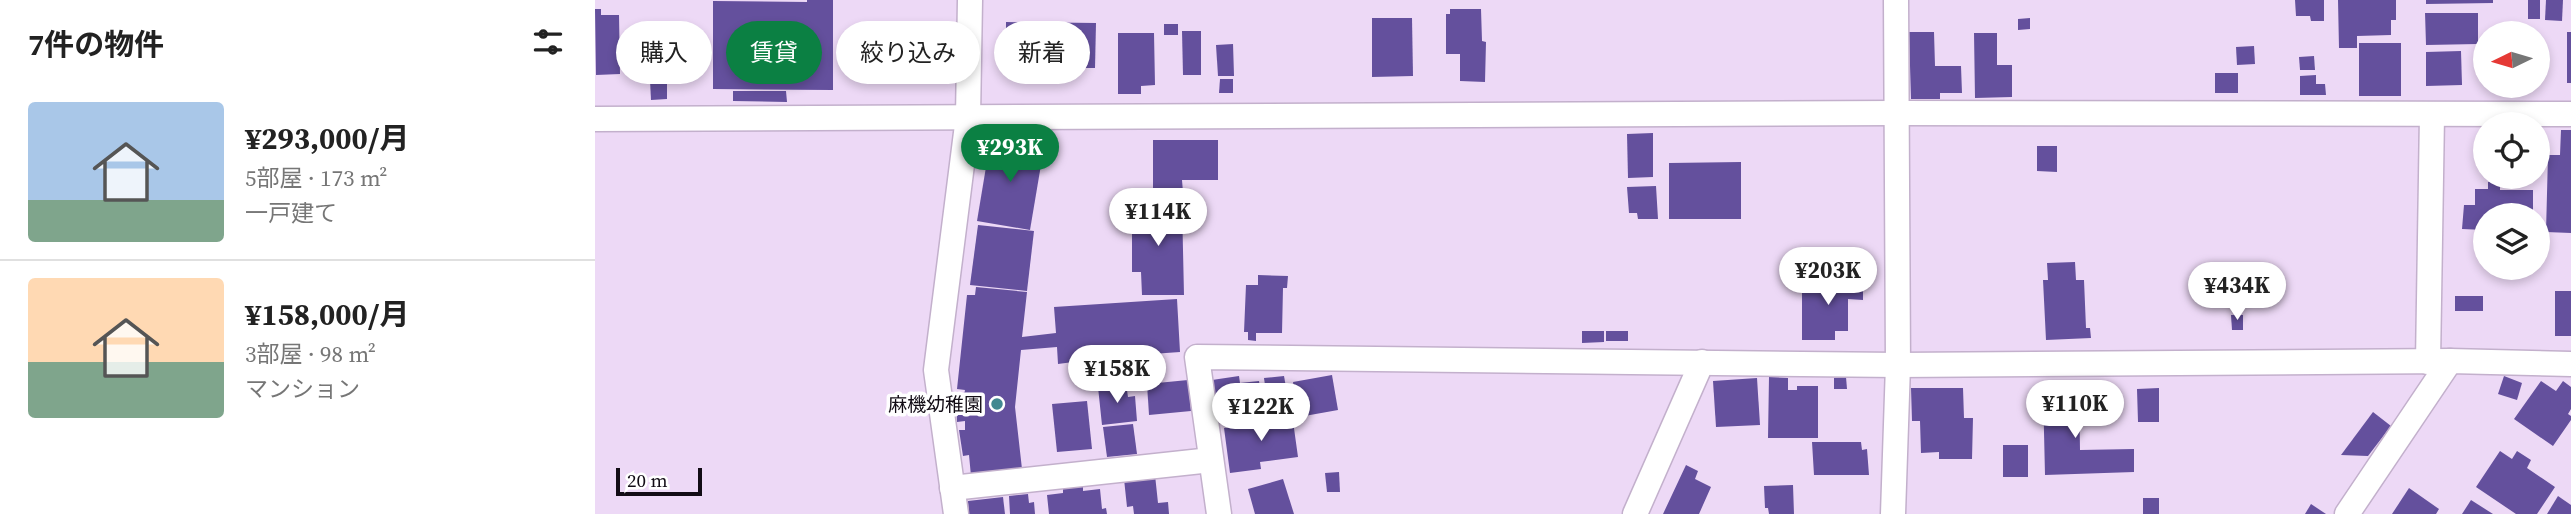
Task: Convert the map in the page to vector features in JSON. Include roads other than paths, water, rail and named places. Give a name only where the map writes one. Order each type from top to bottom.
[{"type":"street","points":[[956,514],[936,370],[968,117],[970,0]]},
{"type":"street","points":[[1893,514],[1898,365],[1896,0]]},
{"type":"street","points":[[595,119],[1895,113],[2571,114]]},
{"type":"street","points":[[2347,514],[2439,362],[2432,115]]},
{"type":"street","points":[[1219,514],[1197,357],[1898,365],[2439,362],[2571,364]]},
{"type":"street","points":[[1635,514],[1702,362]]},
{"type":"street","points":[[952,488],[1212,460]]},
{"type":"place","name":"麻機幼稚園","points":[[997,404]]}]
